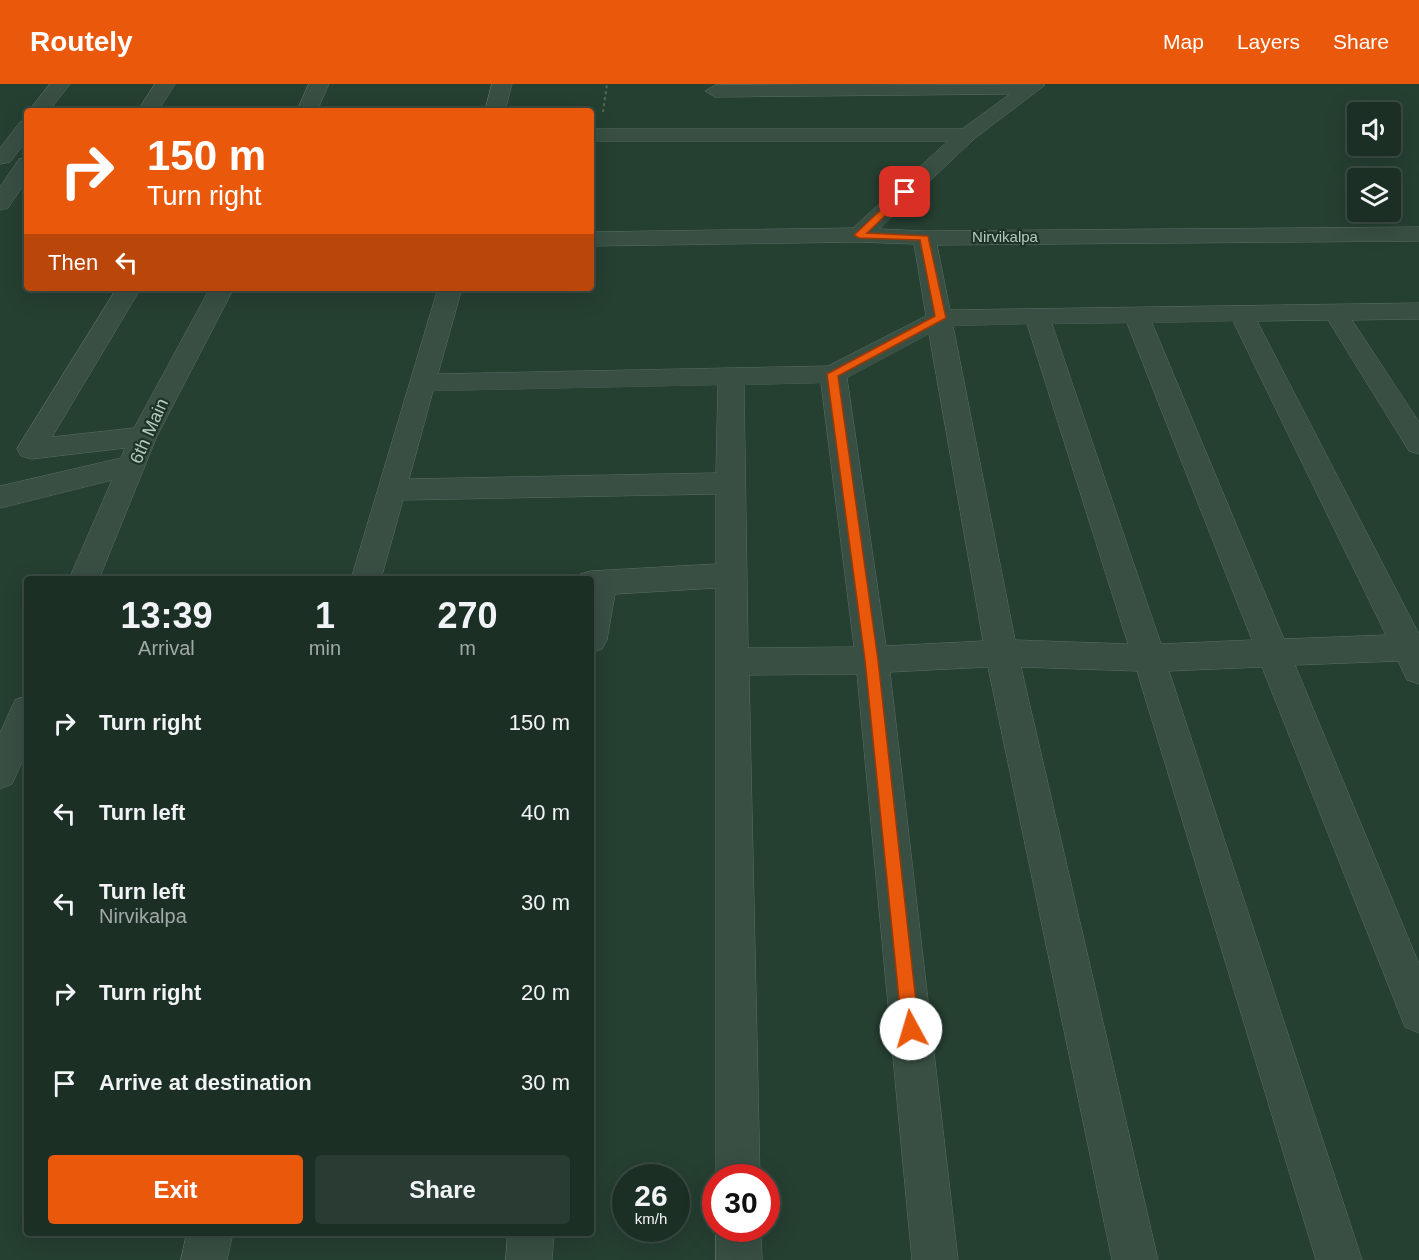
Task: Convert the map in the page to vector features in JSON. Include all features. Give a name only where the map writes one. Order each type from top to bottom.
[{"type":"street","points":[[41,108],[60,84]]},
{"type":"street","points":[[150,108],[165,84]]},
{"type":"street","points":[[307,108],[319,84]]},
{"type":"street","points":[[496,108],[502,84]]},
{"type":"street","points":[[715,135],[715,88],[1033,86]]},
{"type":"street","points":[[859,235],[967,135],[1033,86]]},
{"type":"street","points":[[596,128],[715,135],[967,135]]},
{"type":"street","points":[[1,158],[24,130]]},
{"type":"street","points":[[1,158],[24,158]]},
{"type":"street","points":[[0,203],[24,168]]},
{"type":"street","name":"Nirvikalpa","points":[[594,239],[859,235],[924,238],[1419,234]]},
{"type":"street","points":[[924,238],[941,318],[1001,653],[1134,1260]]},
{"type":"street","points":[[127,291],[31,449],[143,436]]},
{"type":"street","name":"6th Main","points":[[85,576],[133,465],[143,436],[220,291]]},
{"type":"street","points":[[367,576],[449,291]]},
{"type":"street","points":[[424,383],[832,374],[941,318],[1419,311]]},
{"type":"street","points":[[1335,312],[1419,444]]},
{"type":"street","points":[[732,662],[872,660],[1001,653],[1149,658],[1273,652],[1415,655],[1241,313]]},
{"type":"street","points":[[1136,315],[1419,1013]]},
{"type":"street","points":[[1037,316],[1149,658],[1339,1260]]},
{"type":"street","points":[[832,374],[872,660],[935,1260]]},
{"type":"street","points":[[731,377],[730,483],[738,1164]]},
{"type":"street","points":[[0,497],[133,465]]},
{"type":"street","points":[[392,490],[730,483]]},
{"type":"street","points":[[594,612],[597,583],[732,575]]},
{"type":"street","points":[[0,772],[24,717]]},
{"type":"street","points":[[204,1260],[209,1236]]},
{"type":"street","points":[[529,1260],[531,1236]]},
{"type":"street","points":[[738,1242],[739,1260]]},
{"type":"path","points":[[596,128],[607,84]]},
{"type":"route","points":[[905,192],[859,235],[924,238],[941,318],[832,374],[872,660],[911,1029]]}]
